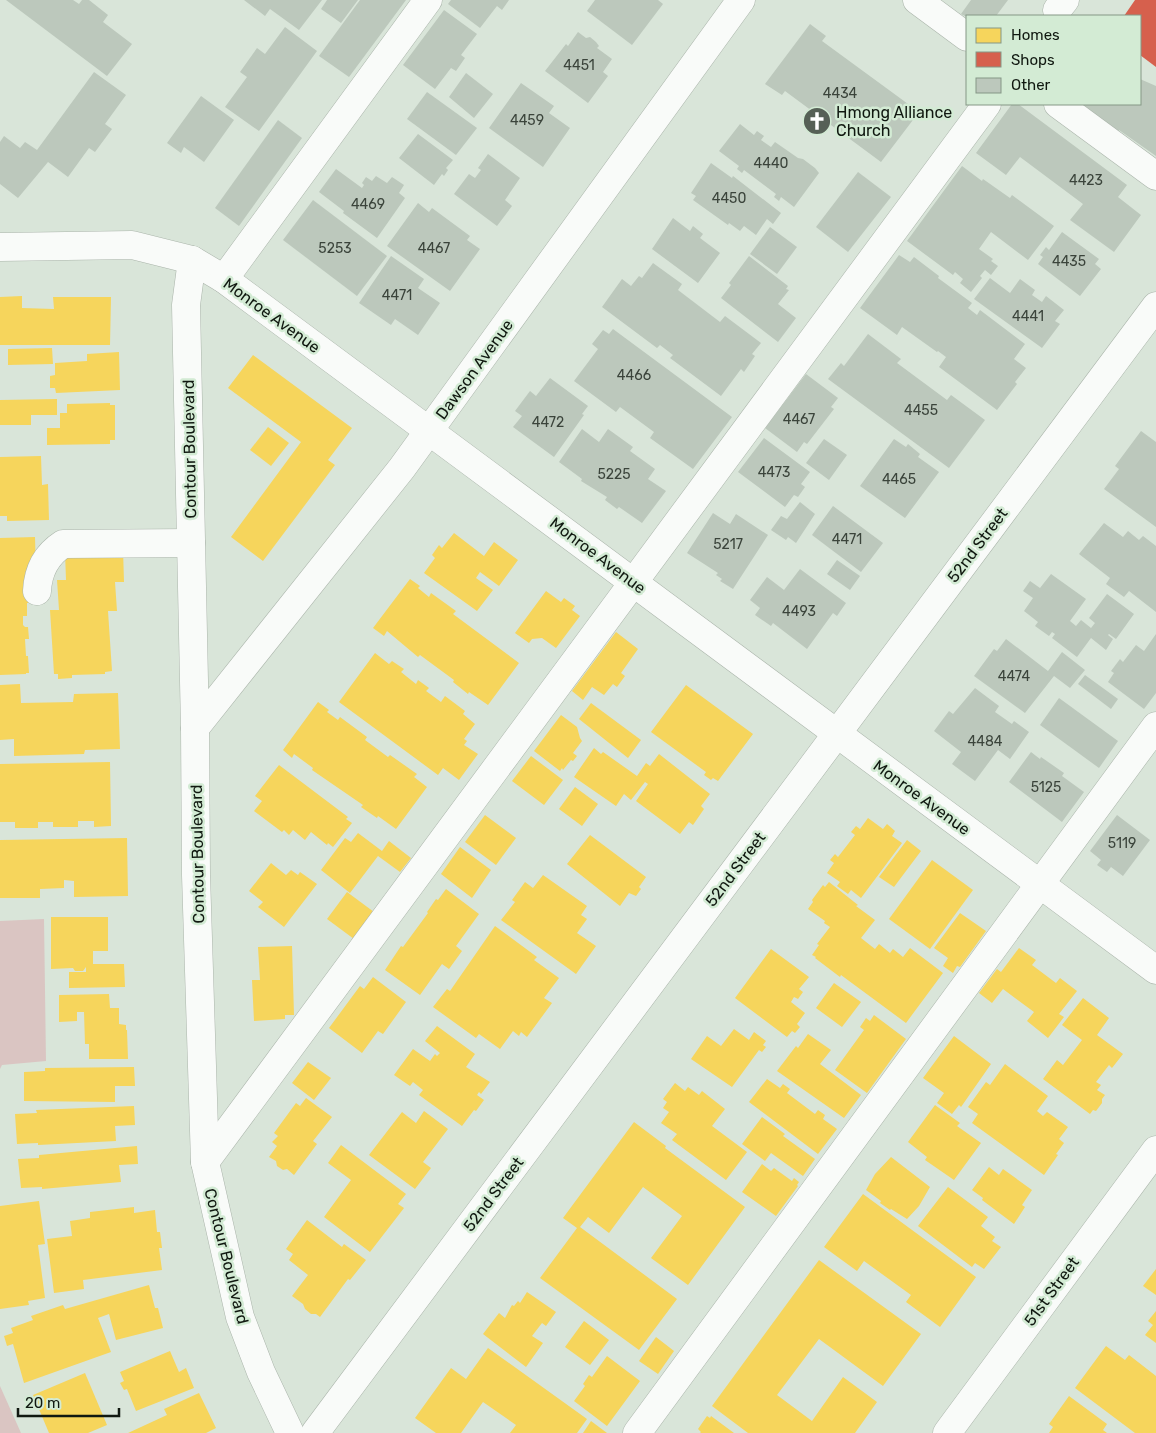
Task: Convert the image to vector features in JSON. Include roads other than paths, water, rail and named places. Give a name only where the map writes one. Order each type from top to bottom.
[{"type":"street","points":[[224,279],[428,0]]},
{"type":"street","points":[[917,0],[966,36]]},
{"type":"street","name":"Dawson Avenue","points":[[195,728],[396,476],[733,3]]},
{"type":"street","points":[[205,1162],[986,105]]},
{"type":"street","points":[[1059,105],[1156,176]]},
{"type":"street","name":"Monroe Avenue","points":[[0,247],[132,245],[192,260],[224,279],[1156,970]]},
{"type":"street","name":"Contour Boulevard","points":[[192,260],[186,305],[195,728],[196,875],[205,1162],[240,1317],[261,1372],[290,1433]]},
{"type":"street","name":"52nd Street","points":[[315,1433],[1156,306]]},
{"type":"street","points":[[37,590],[38,575],[45,562],[63,544],[191,542]]},
{"type":"street","points":[[637,1433],[1156,726]]},
{"type":"street","name":"51st Street","points":[[947,1433],[1156,1150]]},
{"type":"place","name":"Hmong Alliance Church","points":[[817,121]]}]
